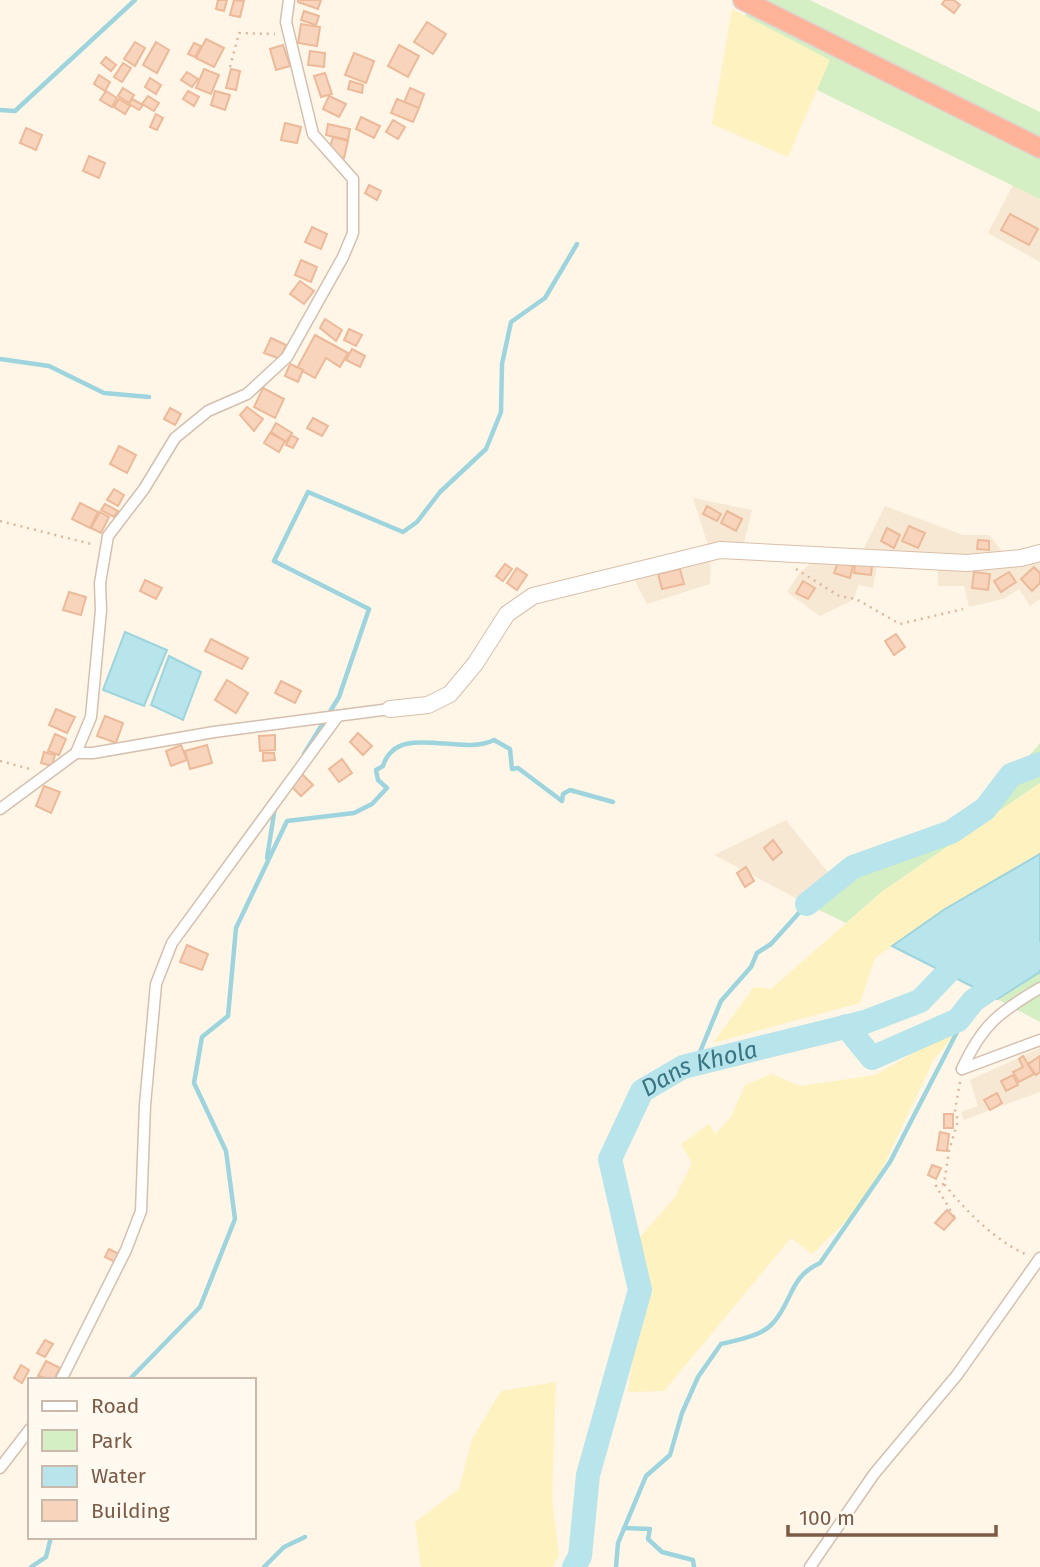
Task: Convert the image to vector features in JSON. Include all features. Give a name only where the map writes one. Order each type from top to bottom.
[{"type":"highway","points":[[743,0],[1040,148]]},
{"type":"street","points":[[0,809],[76,753],[91,717],[101,610],[100,583],[108,536],[144,489],[175,438],[208,411],[247,394],[287,357],[343,257],[353,233],[353,179],[313,134],[286,22],[289,0]]},
{"type":"street","points":[[76,753],[93,753],[428,705],[450,694],[475,664],[507,614],[533,596],[720,550],[967,563],[1021,558],[1040,553]]},
{"type":"street","points":[[62,1378],[126,1250],[141,1211],[145,1105],[155,996],[172,943],[338,716]]},
{"type":"street","points":[[962,1069],[972,1047],[999,1012],[1040,988]]},
{"type":"street","points":[[962,1069],[1040,1040]]},
{"type":"street","points":[[810,1567],[874,1474],[957,1375],[1039,1259]]},
{"type":"street","points":[[0,1468],[28,1432]]},
{"type":"path","points":[[230,67],[239,33],[289,34]]},
{"type":"path","points":[[0,521],[106,548]]},
{"type":"path","points":[[793,567],[839,596],[856,599],[900,624],[963,609]]},
{"type":"path","points":[[0,761],[47,774]]},
{"type":"path","points":[[962,1069],[955,1110],[958,1121],[949,1151],[944,1184],[967,1212],[1009,1247],[1039,1259]]},
{"type":"path","points":[[944,1184],[936,1186],[955,1218]]},
{"type":"shaded area","points":[[1013,185],[1040,199],[1040,262],[988,233]]},
{"type":"shaded area","points":[[693,498],[752,510],[742,551],[711,553],[710,584],[647,604],[630,571],[710,552]]},
{"type":"shaded area","points":[[885,506],[963,535],[989,535],[1009,560],[1040,553],[1040,599],[1030,606],[1019,589],[1003,599],[969,607],[964,586],[938,586],[938,563],[878,559],[873,588],[859,585],[853,600],[820,616],[787,592],[800,572],[821,555],[860,556]]},
{"type":"shaded area","points":[[786,820],[835,881],[807,904],[714,855]]},
{"type":"shaded area","points":[[1040,1048],[1040,1092],[964,1120],[961,1112],[978,1106],[970,1080]]},
{"type":"green space","points":[[753,0],[810,0],[1040,112],[1040,199],[817,90],[745,16]]},
{"type":"green space","points":[[1040,743],[1040,783],[883,891],[846,923],[807,904],[853,867],[951,832],[984,809]]},
{"type":"green space","points":[[1040,972],[1040,1022],[997,999]]},
{"type":"sand","points":[[732,9],[830,60],[788,157],[712,124]]},
{"type":"sand","points":[[1040,783],[1040,854],[945,909],[875,958],[860,1003],[713,1043],[754,987],[771,989],[883,891]]},
{"type":"sand","points":[[963,1025],[934,1059],[867,1201],[812,1254],[791,1238],[664,1391],[628,1392],[643,1287],[633,1245],[675,1197],[692,1163],[681,1144],[709,1124],[715,1134],[731,1117],[745,1085],[772,1074],[800,1086],[875,1075]]},
{"type":"sand","points":[[556,1382],[552,1499],[559,1555],[553,1567],[421,1567],[415,1522],[459,1489],[472,1439],[501,1391]]},
{"type":"water","points":[[125,632],[167,650],[144,706],[103,690]]},
{"type":"water","points":[[169,656],[201,672],[183,720],[151,705]]},
{"type":"water","points":[[1040,854],[1040,972],[997,999],[892,946],[945,909]]},
{"type":"building","points":[[218,0],[227,0],[224,11],[216,9]]},
{"type":"building","points":[[234,0],[244,1],[240,17],[230,15]]},
{"type":"building","points":[[298,0],[321,0],[318,9]]},
{"type":"building","points":[[945,0],[954,0],[960,5],[954,13],[942,4]]},
{"type":"building","points":[[304,11],[319,16],[316,25],[301,20]]},
{"type":"building","points":[[427,22],[446,34],[433,54],[414,42]]},
{"type":"building","points":[[301,24],[320,27],[317,46],[298,43]]},
{"type":"building","points":[[206,39],[224,48],[214,67],[196,58]]},
{"type":"building","points":[[135,42],[145,48],[135,66],[124,59]]},
{"type":"building","points":[[156,42],[169,50],[157,73],[143,65]]},
{"type":"building","points":[[194,43],[201,46],[195,57],[188,54]]},
{"type":"building","points":[[283,45],[290,66],[276,70],[270,49]]},
{"type":"building","points":[[399,45],[419,56],[408,77],[388,66]]},
{"type":"building","points":[[310,51],[325,53],[324,67],[308,65]]},
{"type":"building","points":[[354,53],[374,61],[366,83],[345,75]]},
{"type":"building","points":[[106,57],[116,65],[111,71],[101,63]]},
{"type":"building","points":[[123,63],[131,68],[122,82],[114,77]]},
{"type":"building","points":[[204,69],[219,75],[211,94],[196,88]]},
{"type":"building","points":[[231,69],[240,71],[236,90],[226,88]]},
{"type":"building","points":[[187,72],[198,79],[192,87],[181,80]]},
{"type":"building","points":[[325,73],[332,94],[321,97],[314,76]]},
{"type":"building","points":[[99,75],[110,82],[105,91],[94,84]]},
{"type":"building","points":[[150,78],[161,85],[156,94],[145,87]]},
{"type":"building","points":[[350,81],[363,85],[362,93],[348,89]]},
{"type":"building","points":[[123,88],[134,95],[129,103],[118,96]]},
{"type":"building","points":[[410,88],[424,94],[419,108],[404,103]]},
{"type":"building","points":[[106,91],[117,98],[112,107],[100,100]]},
{"type":"building","points":[[188,91],[199,97],[194,106],[183,99]]},
{"type":"building","points":[[215,91],[230,95],[225,110],[211,105]]},
{"type":"building","points":[[148,96],[159,103],[154,111],[142,104]]},
{"type":"building","points":[[329,96],[346,104],[339,117],[323,109]]},
{"type":"building","points":[[119,99],[130,106],[125,114],[114,107]]},
{"type":"building","points":[[132,99],[143,105],[139,110],[129,104]]},
{"type":"building","points":[[397,99],[419,108],[413,122],[391,113]]},
{"type":"building","points":[[156,114],[163,118],[157,130],[150,127]]},
{"type":"building","points":[[361,117],[380,126],[374,138],[356,129]]},
{"type":"building","points":[[393,120],[405,127],[398,139],[386,132]]},
{"type":"building","points":[[285,123],[301,127],[297,143],[281,140]]},
{"type":"building","points":[[328,124],[350,129],[348,140],[326,135]]},
{"type":"building","points":[[26,128],[42,135],[36,150],[20,143]]},
{"type":"building","points":[[333,137],[348,141],[344,158],[328,154]]},
{"type":"building","points":[[89,156],[105,163],[99,178],[83,171]]},
{"type":"building","points":[[369,185],[381,191],[377,200],[365,193]]},
{"type":"building","points":[[1010,214],[1038,229],[1029,245],[1001,230]]},
{"type":"building","points":[[312,227],[327,234],[321,249],[305,242]]},
{"type":"building","points":[[301,260],[317,267],[311,282],[295,275]]},
{"type":"building","points":[[300,281],[314,291],[304,304],[290,294]]},
{"type":"building","points":[[325,319],[342,330],[336,341],[320,328]]},
{"type":"building","points":[[349,329],[362,335],[356,346],[344,340]]},
{"type":"building","points":[[315,335],[348,353],[340,367],[326,358],[315,378],[297,368]]},
{"type":"building","points":[[271,338],[286,345],[280,359],[264,353]]},
{"type":"building","points":[[352,349],[365,356],[360,367],[346,360]]},
{"type":"building","points":[[290,364],[303,370],[298,382],[285,376]]},
{"type":"building","points":[[263,388],[284,399],[275,418],[254,407]]},
{"type":"building","points":[[247,407],[263,419],[254,431],[240,415]]},
{"type":"building","points":[[170,408],[181,414],[175,425],[164,419]]},
{"type":"building","points":[[313,418],[328,426],[322,436],[307,428]]},
{"type":"building","points":[[276,423],[292,433],[286,442],[271,432]]},
{"type":"building","points":[[270,433],[285,441],[279,452],[264,443]]},
{"type":"building","points":[[291,435],[298,439],[293,448],[286,445]]},
{"type":"building","points":[[119,446],[136,455],[127,473],[110,464]]},
{"type":"building","points":[[114,489],[124,495],[118,506],[107,500]]},
{"type":"building","points":[[80,503],[98,512],[90,528],[72,519]]},
{"type":"building","points":[[105,504],[118,511],[114,517],[101,510]]},
{"type":"building","points":[[707,506],[721,514],[717,521],[703,514]]},
{"type":"building","points":[[727,511],[742,519],[736,531],[721,523]]},
{"type":"building","points":[[100,512],[109,517],[101,533],[91,528]]},
{"type":"building","points":[[909,526],[925,533],[918,548],[902,541]]},
{"type":"building","points":[[887,528],[900,535],[894,548],[881,541]]},
{"type":"building","points":[[978,540],[989,541],[989,550],[977,549]]},
{"type":"building","points":[[838,562],[853,566],[850,578],[834,573]]},
{"type":"building","points":[[505,564],[512,569],[503,581],[496,576]]},
{"type":"building","points":[[855,564],[872,566],[871,575],[854,573]]},
{"type":"building","points":[[1034,567],[1040,573],[1040,583],[1032,591],[1021,579]]},
{"type":"building","points":[[517,568],[527,575],[517,590],[507,583]]},
{"type":"building","points":[[680,569],[684,584],[662,589],[658,574]]},
{"type":"building","points":[[974,572],[990,574],[988,590],[972,588]]},
{"type":"building","points":[[1009,572],[1016,582],[1001,592],[994,581]]},
{"type":"building","points":[[145,580],[162,588],[156,599],[140,591]]},
{"type":"building","points":[[803,581],[815,588],[808,599],[796,593]]},
{"type":"building","points":[[69,592],[86,597],[81,615],[63,610]]},
{"type":"building","points":[[896,634],[905,647],[894,655],[885,641]]},
{"type":"building","points":[[211,639],[248,658],[242,669],[205,651]]},
{"type":"building","points":[[227,680],[248,693],[236,713],[215,700]]},
{"type":"building","points":[[281,681],[301,691],[295,703],[275,693]]},
{"type":"building","points":[[56,709],[75,717],[67,733],[49,725]]},
{"type":"building","points":[[105,716],[123,723],[116,743],[97,736]]},
{"type":"building","points":[[358,733],[372,746],[363,755],[350,742]]},
{"type":"building","points":[[55,734],[66,739],[59,755],[48,751]]},
{"type":"building","points":[[275,735],[275,750],[260,751],[259,736]]},
{"type":"building","points":[[181,745],[187,760],[171,766],[166,751]]},
{"type":"building","points":[[207,745],[212,763],[190,769],[185,751]]},
{"type":"building","points":[[44,752],[55,755],[52,766],[41,763]]},
{"type":"building","points":[[263,753],[274,753],[275,760],[263,761]]},
{"type":"building","points":[[342,759],[352,773],[339,782],[329,769]]},
{"type":"building","points":[[302,774],[313,785],[301,796],[290,785]]},
{"type":"building","points":[[44,786],[60,792],[51,813],[36,806]]},
{"type":"building","points":[[773,840],[782,852],[773,860],[764,848]]},
{"type":"building","points":[[746,867],[754,881],[745,887],[737,873]]},
{"type":"building","points":[[187,945],[208,954],[202,970],[180,962]]},
{"type":"building","points":[[1023,1056],[1034,1074],[1019,1082],[1013,1072],[1023,1067],[1019,1059]]},
{"type":"building","points":[[1040,1056],[1040,1072],[1036,1075],[1028,1064]]},
{"type":"building","points":[[1013,1075],[1018,1085],[1006,1091],[1001,1081]]},
{"type":"building","points":[[997,1093],[1002,1103],[990,1110],[984,1100]]},
{"type":"building","points":[[944,1114],[953,1114],[953,1128],[944,1128]]},
{"type":"building","points":[[940,1132],[949,1134],[947,1151],[937,1150]]},
{"type":"building","points":[[932,1165],[941,1168],[936,1179],[928,1175]]},
{"type":"building","points":[[947,1210],[955,1218],[944,1230],[935,1223]]},
{"type":"building","points":[[109,1249],[119,1254],[115,1262],[105,1257]]},
{"type":"building","points":[[45,1340],[53,1344],[45,1357],[37,1353]]},
{"type":"building","points":[[46,1361],[60,1368],[55,1378],[38,1376]]},
{"type":"building","points":[[21,1365],[29,1370],[22,1383],[14,1378]]},
{"type":"waterway","points":[[0,110],[15,111],[135,0]]},
{"type":"waterway","points":[[304,754],[339,697],[369,609],[274,561],[308,492],[403,532],[417,522],[440,492],[486,449],[501,412],[502,364],[511,322],[545,298],[577,244]]},
{"type":"waterway","points":[[0,359],[49,366],[104,393],[149,397]]},
{"type":"waterway","points":[[131,1378],[200,1307],[235,1219],[226,1151],[194,1083],[202,1037],[228,1016],[236,928],[287,821],[354,813],[372,804],[387,788],[378,780],[376,770],[383,766],[390,753],[401,745],[415,742],[464,745],[494,740],[510,749],[512,769],[518,768],[562,801],[563,794],[570,790],[613,802]]},
{"type":"waterway","points":[[807,904],[853,867],[951,832],[985,809],[1011,775],[1040,764]]},
{"type":"waterway","points":[[267,858],[275,807]]},
{"type":"waterway","points":[[695,1064],[721,1001],[751,967],[757,953],[771,944],[807,904]]},
{"type":"waterway","name":"Dans Khola","points":[[574,1567],[580,1556],[588,1475],[640,1290],[610,1159],[642,1091],[683,1067],[865,1022],[920,1001],[970,949]]},
{"type":"waterway","points":[[846,1026],[872,1058],[958,1020],[973,1001],[1040,954]]},
{"type":"waterway","points":[[616,1567],[618,1543],[646,1476],[670,1455],[682,1413],[698,1377],[721,1344],[749,1337],[773,1323],[802,1275],[820,1263],[890,1162],[973,1001]]},
{"type":"waterway","points":[[624,1528],[650,1529],[648,1539],[662,1552],[693,1560],[694,1567]]},
{"type":"waterway","points":[[264,1567],[284,1547],[305,1537]]},
{"type":"waterway","points":[[31,1567],[46,1557],[50,1539]]}]
